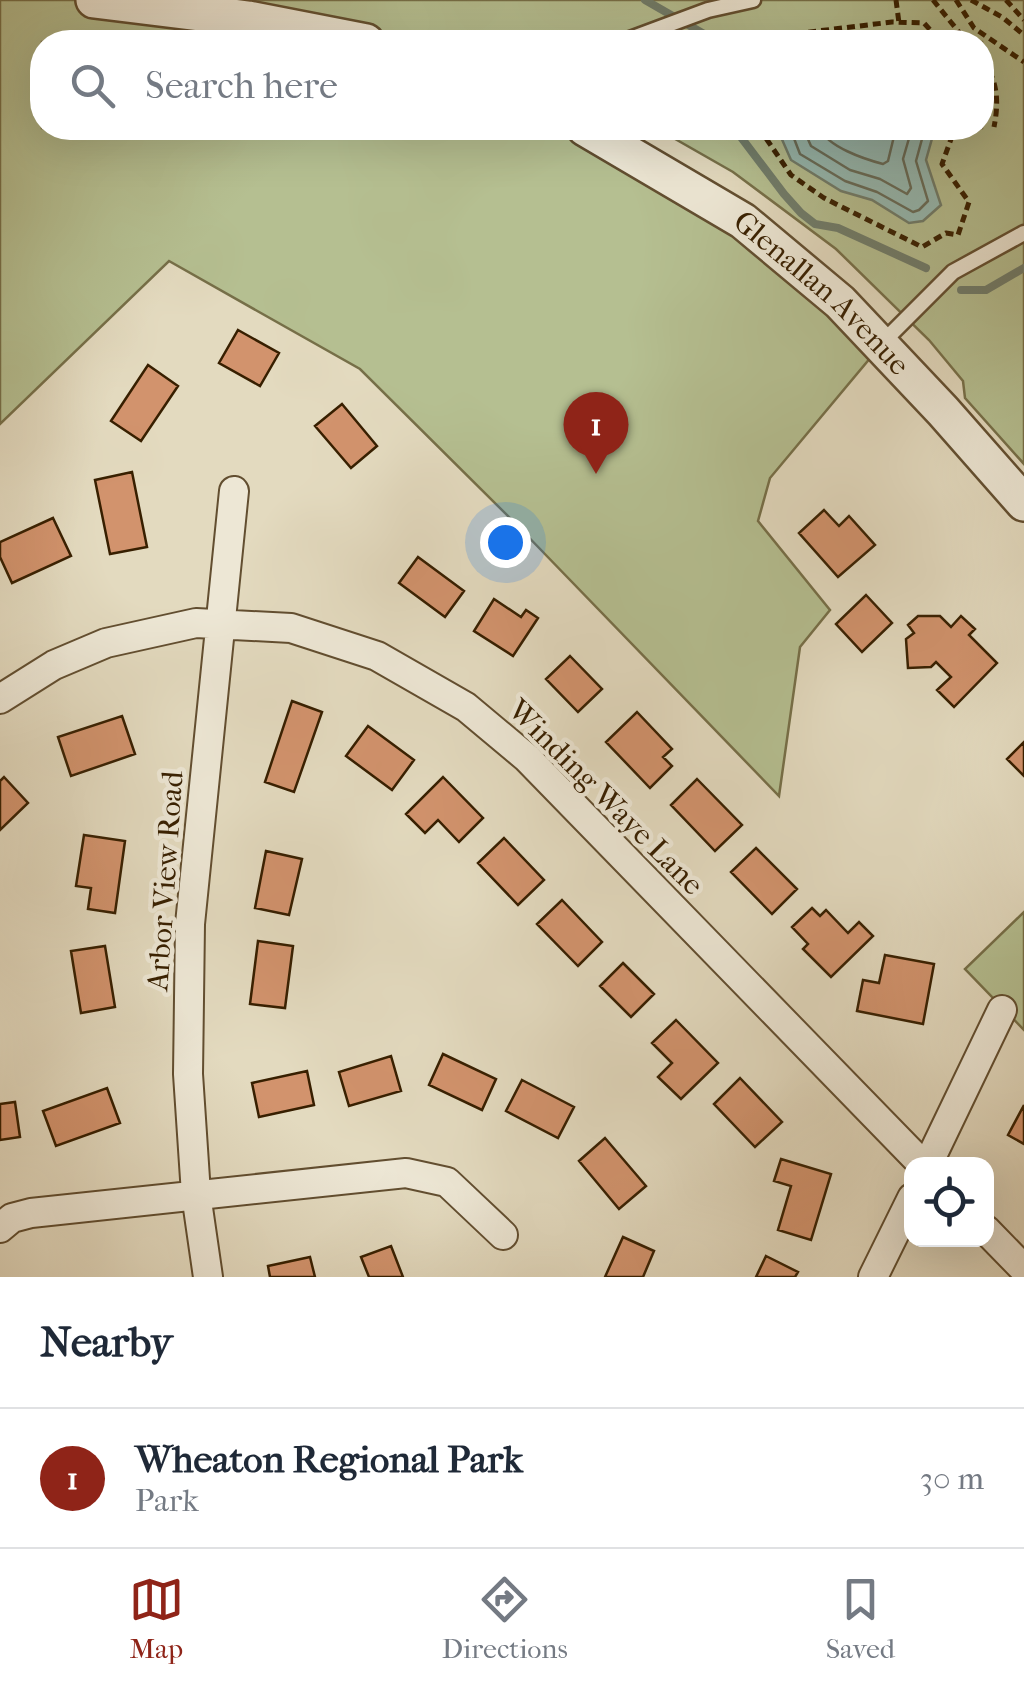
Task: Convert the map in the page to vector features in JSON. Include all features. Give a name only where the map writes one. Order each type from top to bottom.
[{"type":"street","points":[[94,0],[304,30]]},
{"type":"street","name":"Glenallan Avenue","points":[[605,140],[743,221],[840,302],[1024,503]]},
{"type":"street","name":"Arbor View Road","points":[[208,1277],[196,1194],[188,1074],[190,924],[234,491]]},
{"type":"street","name":"Winding Waye Lane","points":[[0,699],[54,665],[106,643],[196,623],[291,628],[377,656],[466,707],[526,758],[918,1157]]},
{"type":"street","points":[[928,1157],[1002,1010]]},
{"type":"street","points":[[0,1228],[12,1218],[31,1214],[406,1172],[447,1182],[502,1235]]},
{"type":"street","points":[[873,1277],[904,1214]]},
{"type":"street","points":[[994,1238],[1024,1268]]},
{"type":"lane","points":[[657,30],[708,10],[753,0]]},
{"type":"lane","points":[[881,345],[953,272],[1024,233]]},
{"type":"path","points":[[896,0],[898,22]]},
{"type":"path","points":[[932,0],[957,30]]},
{"type":"path","points":[[956,0],[977,30]]},
{"type":"path","points":[[971,0],[1024,35]]},
{"type":"path","points":[[1006,0],[1024,20]]},
{"type":"path","points":[[837,30],[898,22],[924,23],[930,30]]},
{"type":"path","points":[[994,42],[1024,62]]},
{"type":"path","points":[[994,80],[994,127]]},
{"type":"path","points":[[767,140],[791,175],[824,198],[922,247],[946,232],[958,235],[969,202],[942,164],[951,140]]},
{"type":"green space","points":[[0,0],[1024,0],[1024,464],[965,398],[963,381],[929,340],[836,249],[733,172],[677,140],[994,140],[994,30],[30,30],[30,140],[605,140],[743,221],[881,345],[770,478],[758,521],[830,610],[800,647],[779,796],[360,369],[169,261],[0,424]]},
{"type":"green space","points":[[1024,912],[1024,1030],[965,969]]},
{"type":"water","points":[[782,140],[932,140],[926,160],[941,205],[923,221],[909,223],[872,200],[841,191],[791,160]]},
{"type":"building","points":[[238,330],[279,353],[260,386],[219,363]]},
{"type":"building","points":[[148,365],[178,386],[141,441],[111,421]]},
{"type":"building","points":[[342,404],[377,446],[351,468],[315,426]]},
{"type":"building","points":[[132,472],[147,547],[110,554],[95,480]]},
{"type":"building","points":[[824,510],[839,526],[849,516],[875,545],[838,577],[799,533]]},
{"type":"building","points":[[53,518],[71,556],[12,583],[0,557],[0,542]]},
{"type":"building","points":[[418,557],[464,591],[445,617],[399,583]]},
{"type":"building","points":[[866,595],[892,623],[862,652],[836,624]]},
{"type":"building","points":[[494,599],[521,617],[526,610],[538,618],[513,656],[474,631]]},
{"type":"building","points":[[918,616],[940,616],[951,627],[961,616],[975,629],[969,635],[997,663],[954,707],[937,690],[951,677],[936,662],[931,667],[908,668],[906,639],[914,633],[908,625]]},
{"type":"building","points":[[570,656],[602,689],[578,712],[546,679]]},
{"type":"building","points":[[292,701],[322,712],[294,792],[265,782]]},
{"type":"building","points":[[637,712],[672,749],[663,757],[672,766],[650,788],[606,742]]},
{"type":"building","points":[[122,716],[135,754],[71,776],[58,737]]},
{"type":"building","points":[[368,726],[414,760],[392,790],[346,756]]},
{"type":"building","points":[[1024,742],[1024,776],[1007,759]]},
{"type":"building","points":[[4,777],[28,803],[0,830],[0,781]]},
{"type":"building","points":[[443,777],[483,818],[459,842],[438,820],[425,833],[406,814]]},
{"type":"building","points":[[697,779],[742,825],[715,851],[671,805]]},
{"type":"building","points":[[84,835],[125,841],[115,913],[88,909],[91,888],[76,886]]},
{"type":"building","points":[[504,838],[544,880],[518,905],[478,863]]},
{"type":"building","points":[[756,848],[797,889],[772,914],[731,872]]},
{"type":"building","points":[[266,851],[302,859],[289,915],[255,908]]},
{"type":"building","points":[[562,900],[602,942],[578,966],[537,924]]},
{"type":"building","points":[[812,908],[820,916],[826,910],[848,933],[859,922],[873,936],[831,977],[803,949],[808,944],[792,927]]},
{"type":"building","points":[[258,941],[293,946],[285,1008],[250,1004]]},
{"type":"building","points":[[105,946],[115,1007],[81,1013],[71,951]]},
{"type":"building","points":[[885,955],[934,964],[923,1024],[857,1011],[863,980],[879,983]]},
{"type":"building","points":[[623,963],[654,994],[631,1017],[600,986]]},
{"type":"building","points":[[676,1020],[718,1063],[681,1099],[658,1077],[672,1063],[652,1043]]},
{"type":"building","points":[[443,1054],[496,1079],[482,1110],[429,1085]]},
{"type":"building","points":[[391,1056],[401,1091],[349,1106],[339,1072]]},
{"type":"building","points":[[307,1071],[314,1105],[259,1117],[252,1083]]},
{"type":"building","points":[[740,1078],[782,1122],[755,1147],[714,1104]]},
{"type":"building","points":[[522,1080],[574,1107],[558,1138],[506,1111]]},
{"type":"building","points":[[107,1088],[120,1123],[56,1146],[43,1111]]},
{"type":"building","points":[[15,1102],[20,1137],[0,1140],[0,1104]]},
{"type":"building","points":[[1024,1105],[1024,1144],[1008,1135]]},
{"type":"building","points":[[605,1138],[646,1186],[619,1209],[579,1161]]},
{"type":"building","points":[[781,1159],[831,1174],[811,1240],[778,1230],[791,1186],[774,1181]]},
{"type":"building","points":[[623,1237],[654,1251],[643,1277],[605,1277]]},
{"type":"building","points":[[391,1246],[403,1277],[369,1277],[361,1257]]},
{"type":"building","points":[[766,1256],[798,1272],[795,1277],[756,1277]]},
{"type":"building","points":[[310,1257],[315,1277],[270,1277],[268,1266]]},
{"type":"waterway","points":[[645,0],[697,30]]},
{"type":"waterway","points":[[743,140],[784,194],[815,224],[838,228],[926,268]]},
{"type":"waterway","points":[[961,290],[986,290],[1024,268]]},
{"type":"place","name":"Wheaton Regional Park","points":[[596,474]]}]
